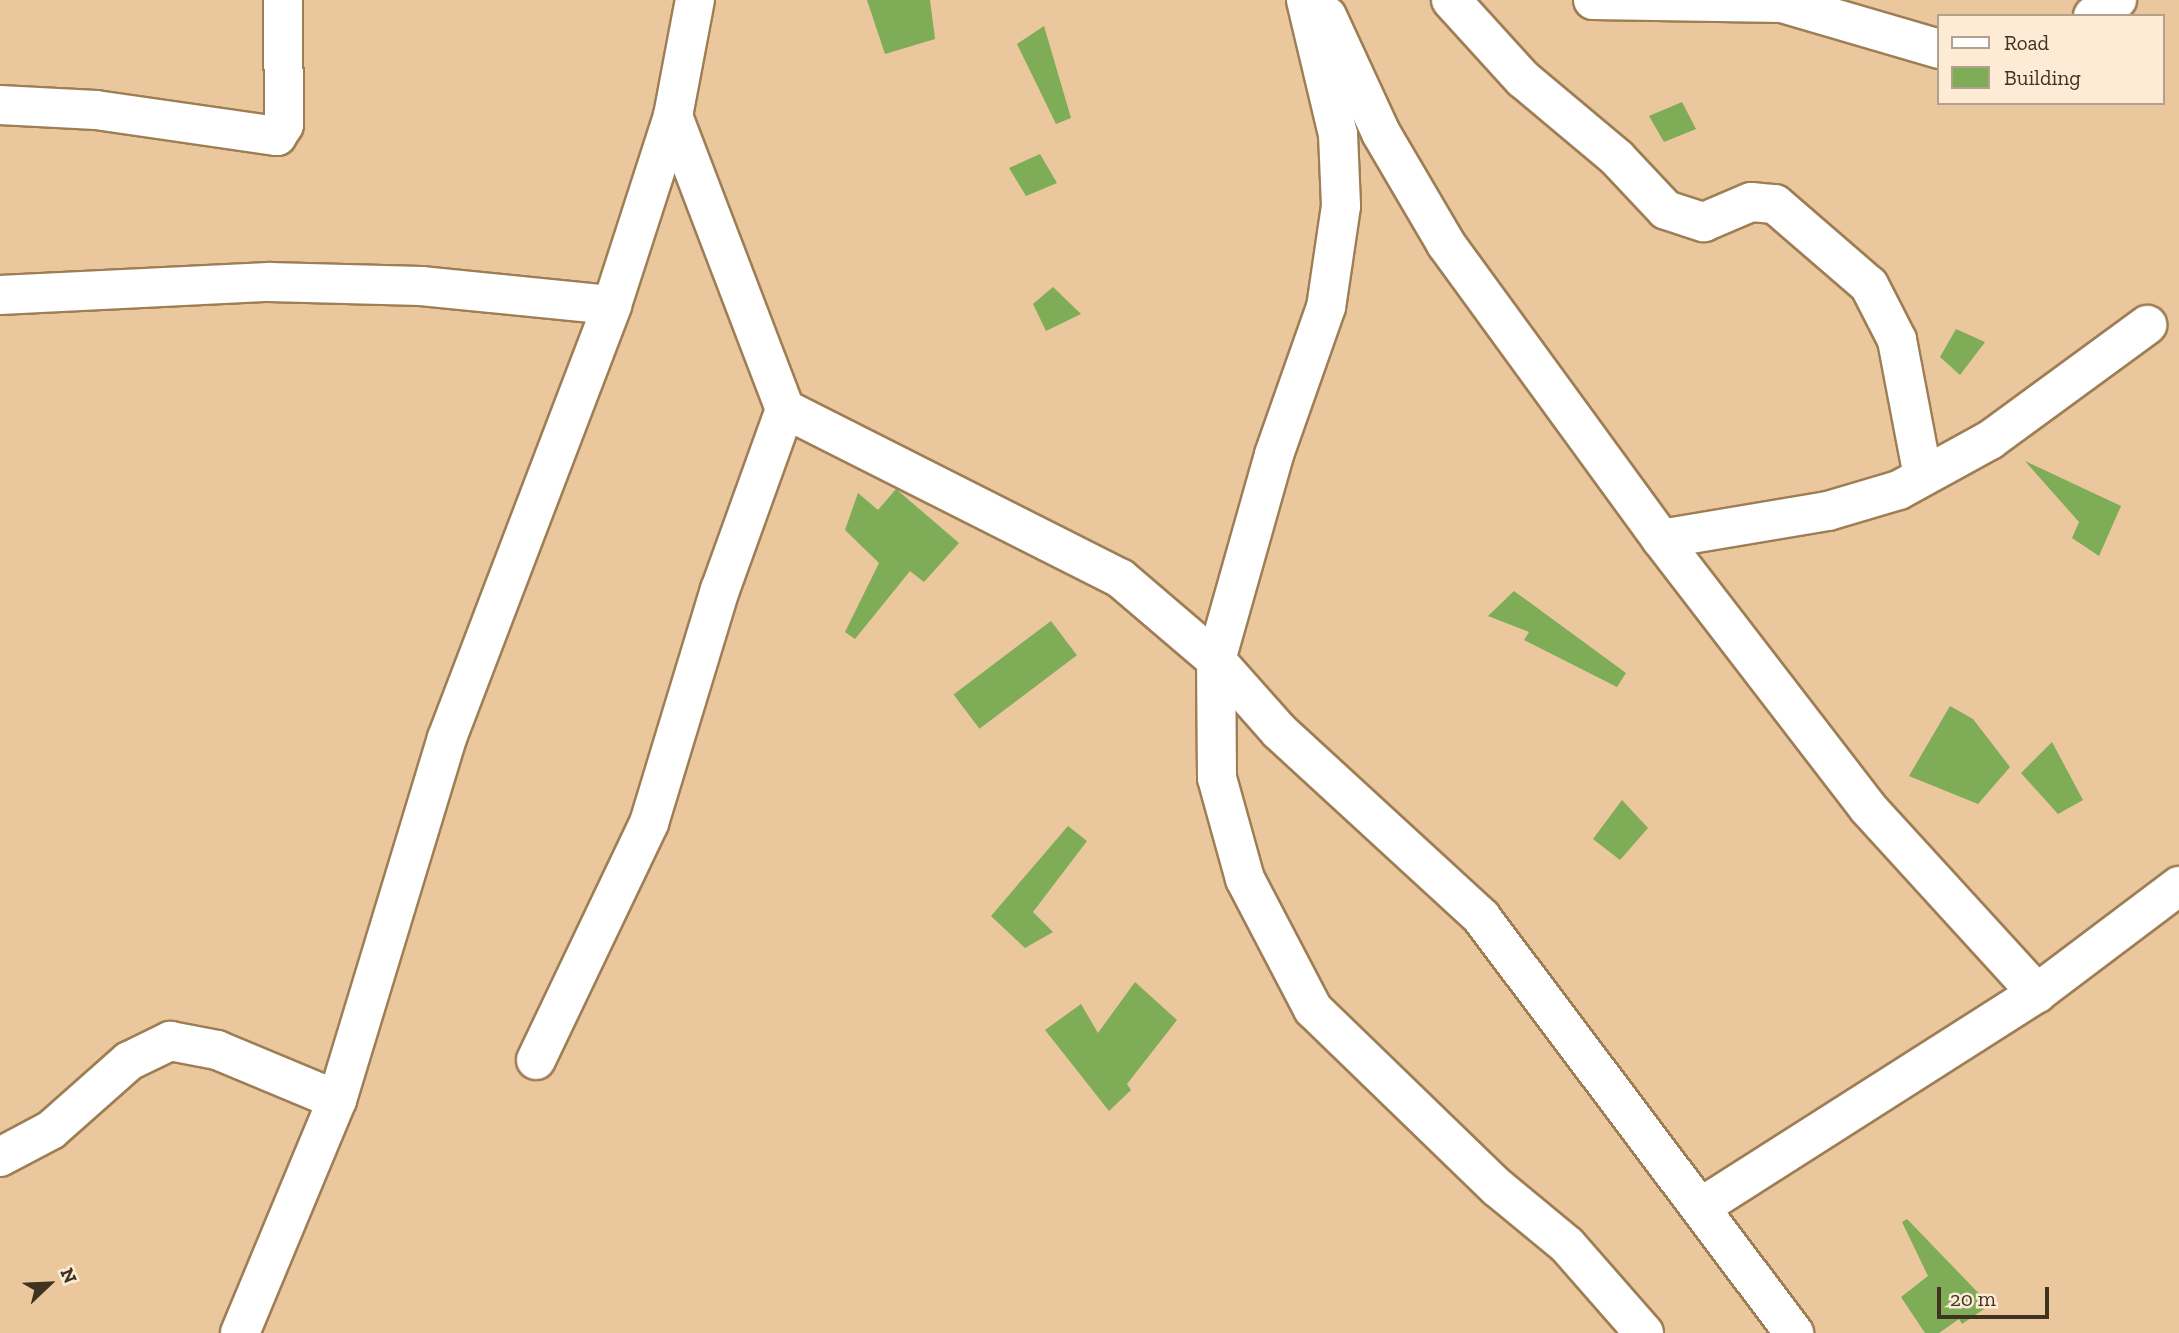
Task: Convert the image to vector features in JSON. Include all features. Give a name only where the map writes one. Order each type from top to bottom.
[{"type":"street","points":[[0,105],[96,110],[276,136],[285,125],[283,0]]},
{"type":"street","points":[[240,1333],[337,1100],[447,738],[612,304],[673,116],[695,0]]},
{"type":"street","points":[[1306,0],[1338,134],[1340,206],[1326,307],[1273,455],[1216,660],[1217,778],[1245,879],[1313,1009],[1498,1188],[1567,1245],[1644,1333]]},
{"type":"street","points":[[1320,0],[1381,134],[1446,244],[1661,539],[1868,808],[2037,993]]},
{"type":"street","points":[[1451,0],[1523,79],[1618,158],[1666,210],[1704,222],[1751,202],[1775,204],[1868,285],[1897,340],[1923,476]]},
{"type":"street","points":[[1593,0],[1782,3],[1938,49]]},
{"type":"street","points":[[2096,14],[2117,0]]},
{"type":"street","points":[[536,1060],[649,823],[720,590],[785,409],[673,116]]},
{"type":"street","points":[[0,295],[269,282],[421,286],[612,304]]},
{"type":"street","points":[[1661,539],[1828,511],[1899,490],[1990,440],[2147,325]]},
{"type":"street","points":[[785,409],[1120,578],[1216,660],[1279,731],[1481,917],[1794,1333]]},
{"type":"street","points":[[1700,1208],[2037,993],[2179,886]]},
{"type":"street","points":[[0,1157],[51,1129],[129,1061],[170,1041],[218,1051],[337,1100]]},
{"type":"building","points":[[867,0],[930,0],[935,39],[885,54]]},
{"type":"building","points":[[1044,26],[1071,118],[1056,124],[1017,44]]},
{"type":"building","points":[[1682,102],[1696,129],[1664,142],[1649,116]]},
{"type":"building","points":[[1040,154],[1057,183],[1026,196],[1009,168]]},
{"type":"building","points":[[1053,287],[1081,314],[1046,331],[1033,304]]},
{"type":"building","points":[[1956,329],[1985,342],[1960,375],[1940,357]]},
{"type":"building","points":[[2025,461],[2121,506],[2099,556],[2072,538],[2079,522]]},
{"type":"building","points":[[896,489],[959,543],[924,582],[910,571],[855,639],[845,632],[879,563],[845,530],[858,493],[878,510]]},
{"type":"building","points":[[1514,591],[1626,673],[1617,687],[1524,640],[1529,632],[1488,616]]},
{"type":"building","points":[[1051,621],[1077,655],[979,729],[954,694]]},
{"type":"building","points":[[1950,706],[1973,719],[2010,767],[1978,804],[1909,776]]},
{"type":"building","points":[[2052,742],[2083,800],[2058,814],[2021,773]]},
{"type":"building","points":[[1622,800],[1648,828],[1620,860],[1593,839]]},
{"type":"building","points":[[1068,826],[1087,841],[1033,912],[1053,932],[1025,948],[991,916]]},
{"type":"building","points":[[1135,982],[1177,1020],[1127,1084],[1131,1090],[1109,1111],[1045,1030],[1081,1004],[1098,1033]]},
{"type":"building","points":[[1907,1219],[1990,1305],[1962,1324],[1959,1319],[1939,1333],[1925,1333],[1901,1297],[1928,1276],[1902,1222]]}]
